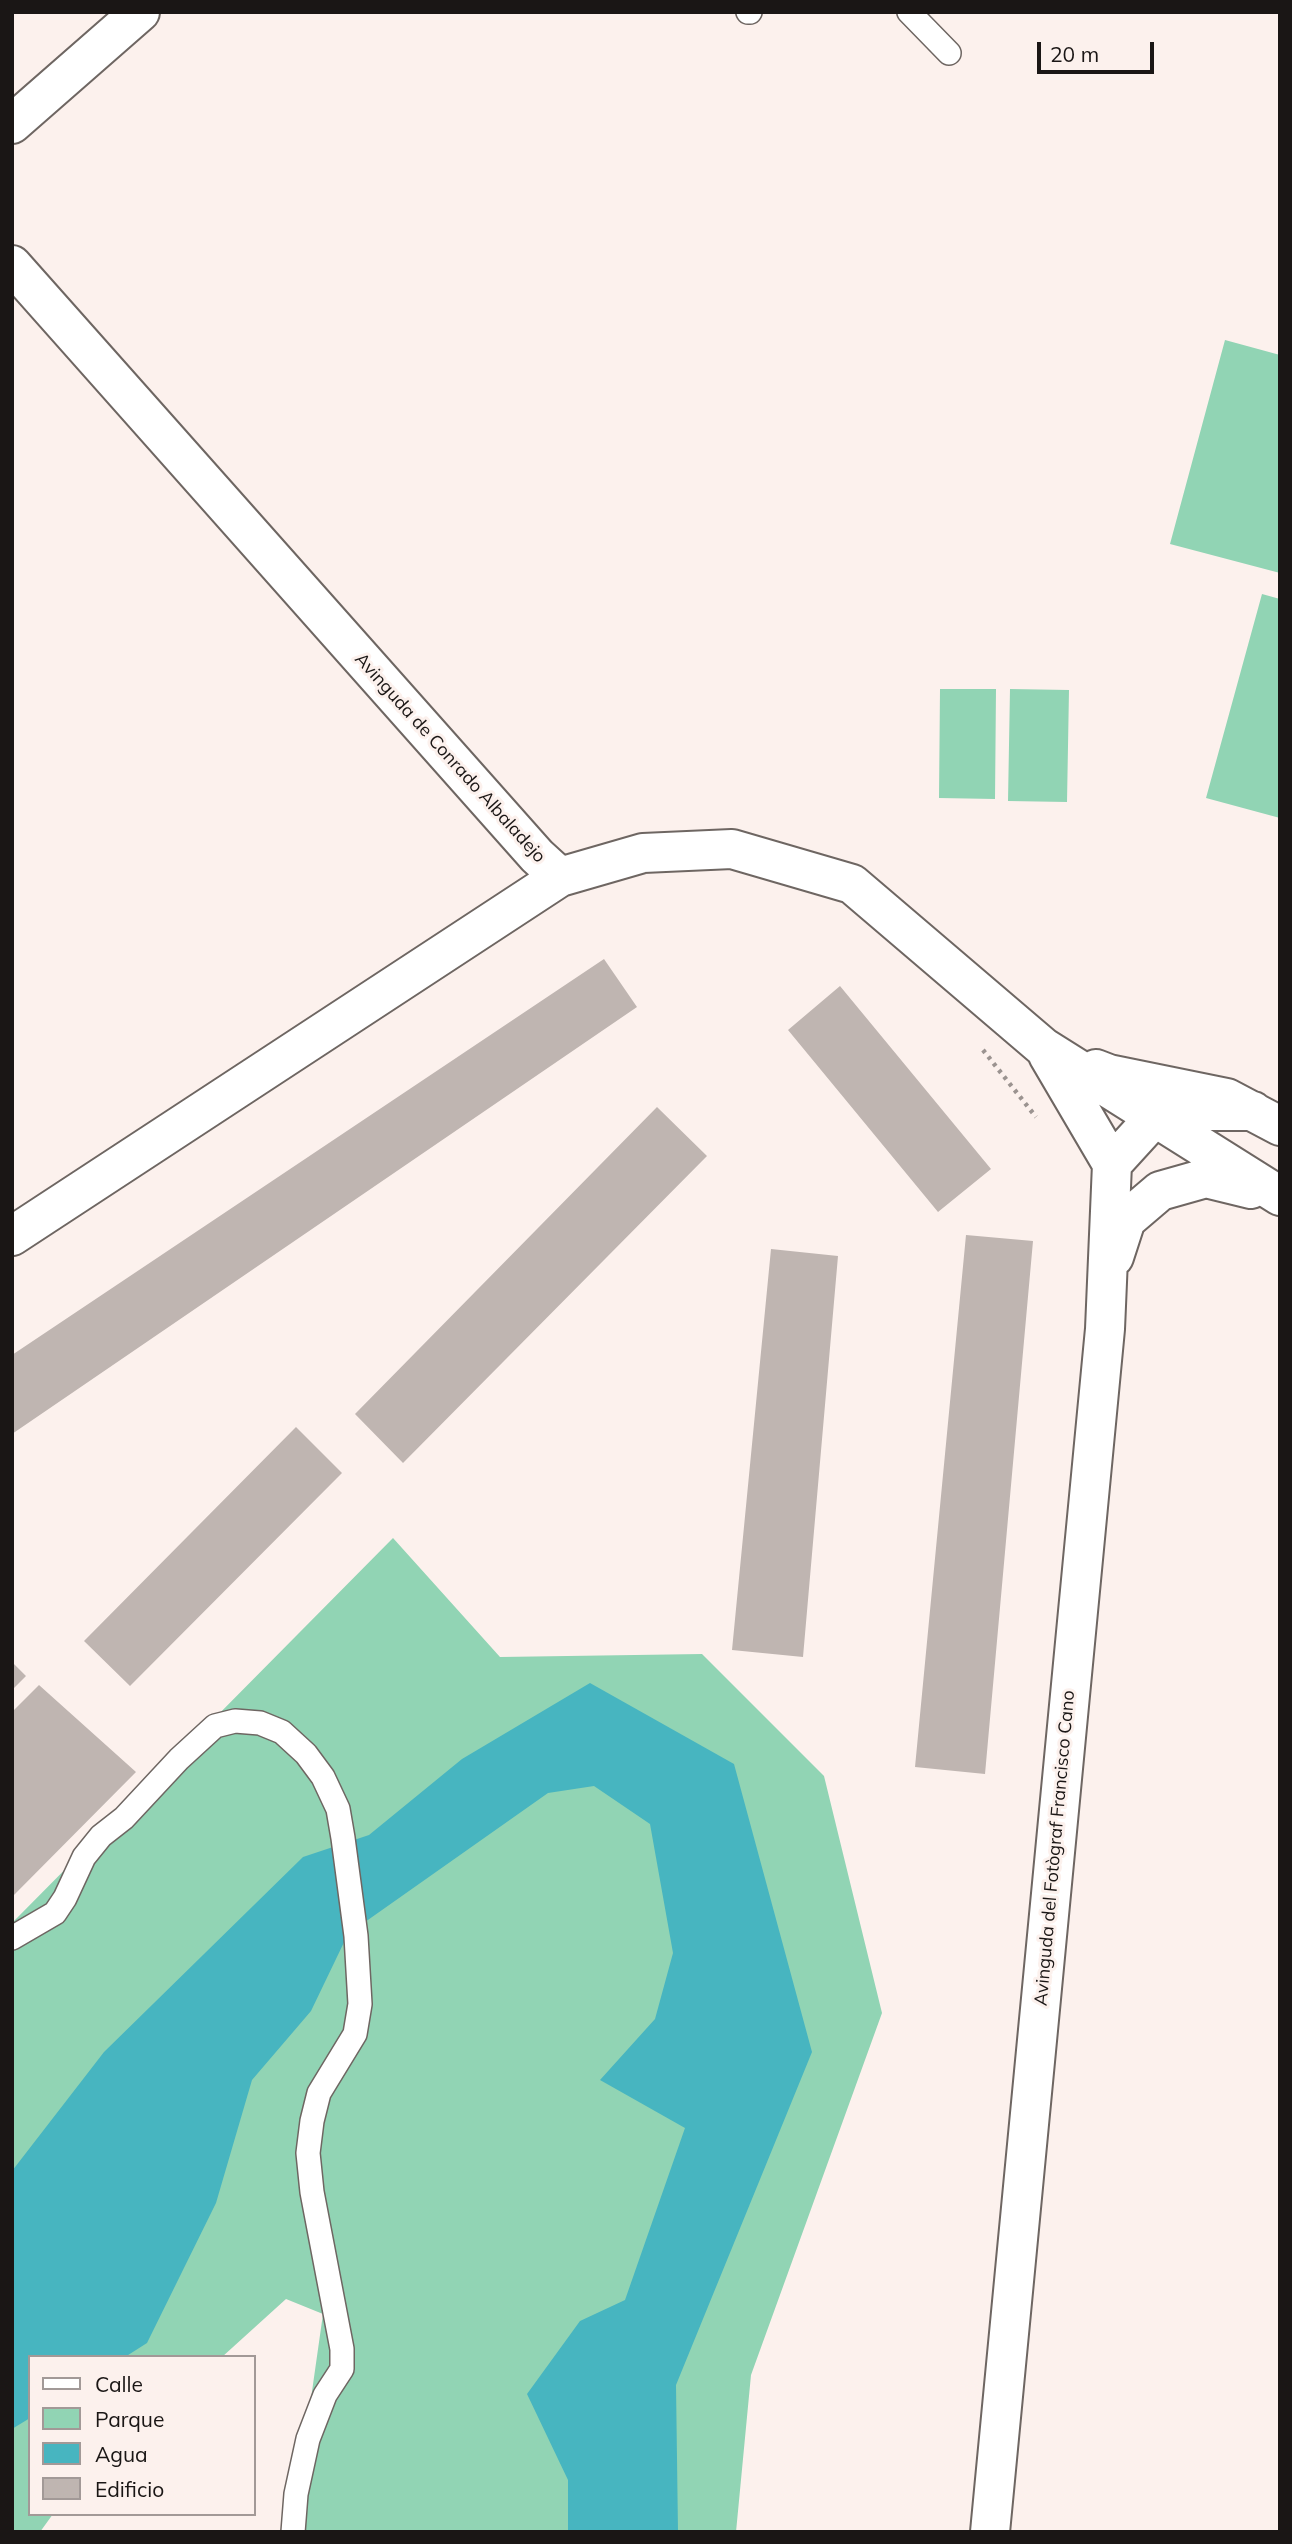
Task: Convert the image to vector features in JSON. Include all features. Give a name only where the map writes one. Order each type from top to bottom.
[{"type":"street","points":[[12,124],[140,12]]},
{"type":"street","name":"Avinguda de Conrado Albaladejo","points":[[12,265],[527,846],[560,877],[12,1236]]},
{"type":"street","points":[[560,877],[643,853],[732,849],[852,884],[1043,1047],[1278,1195]]},
{"type":"street","points":[[1043,1047],[1109,1074],[1253,1112]]},
{"type":"street","points":[[1043,1047],[1112,1164],[1154,1118],[1198,1111],[1253,1112]]},
{"type":"street","name":"Avinguda del Fotògraf Francisco Cano","points":[[990,2532],[1105,1329],[1112,1164]]},
{"type":"street","points":[[1107,1275],[1126,1220],[1160,1191],[1206,1178],[1278,1195]]},
{"type":"lane","points":[[909,12],[949,53]]},
{"type":"lane","points":[[12,1938],[55,1913],[84,1857],[100,1836],[124,1818],[179,1759],[215,1726],[235,1721],[260,1723],[282,1732],[306,1754],[323,1777],[338,1809],[343,1838],[356,1936],[360,2004],[355,2034],[319,2093],[312,2121],[308,2153],[312,2192],[342,2349],[342,2369],[325,2395],[308,2439],[296,2494],[293,2532]]},
{"type":"path","points":[[980,1046],[1038,1120]]},
{"type":"green space","points":[[1225,340],[1280,355],[1280,573],[1170,544]]},
{"type":"green space","points":[[1262,594],[1280,599],[1280,818],[1206,798]]},
{"type":"green space","points":[[940,689],[996,689],[995,799],[939,798]]},
{"type":"green space","points":[[1010,689],[1069,690],[1067,802],[1008,801]]},
{"type":"green space","points":[[393,1538],[500,1657],[702,1654],[824,1776],[882,2013],[751,2375],[736,2532],[292,2532],[323,2314],[286,2299],[224,2355],[28,2355],[28,2516],[52,2516],[40,2532],[12,2532],[12,1923]]},
{"type":"water","points":[[590,1683],[734,1764],[812,2052],[676,2385],[678,2532],[568,2532],[568,2480],[527,2394],[580,2321],[625,2300],[685,2128],[600,2080],[655,2019],[673,1953],[650,1824],[594,1786],[548,1793],[348,1934],[311,2011],[252,2080],[216,2203],[147,2343],[128,2355],[28,2355],[28,2419],[12,2429],[12,2171],[104,2052],[303,1857],[369,1835],[462,1759]]},
{"type":"building","points":[[604,959],[637,1007],[12,1434],[12,1355]]},
{"type":"building","points":[[840,986],[991,1169],[938,1212],[788,1030]]},
{"type":"building","points":[[657,1107],[707,1156],[403,1463],[355,1414]]},
{"type":"building","points":[[966,1235],[1033,1241],[985,1774],[915,1767]]},
{"type":"building","points":[[771,1249],[838,1256],[803,1657],[732,1650]]},
{"type":"building","points":[[296,1427],[342,1473],[130,1686],[84,1641]]},
{"type":"building","points":[[12,1662],[26,1676],[12,1690]]},
{"type":"building","points":[[39,1685],[136,1772],[12,1897],[12,1712]]}]
